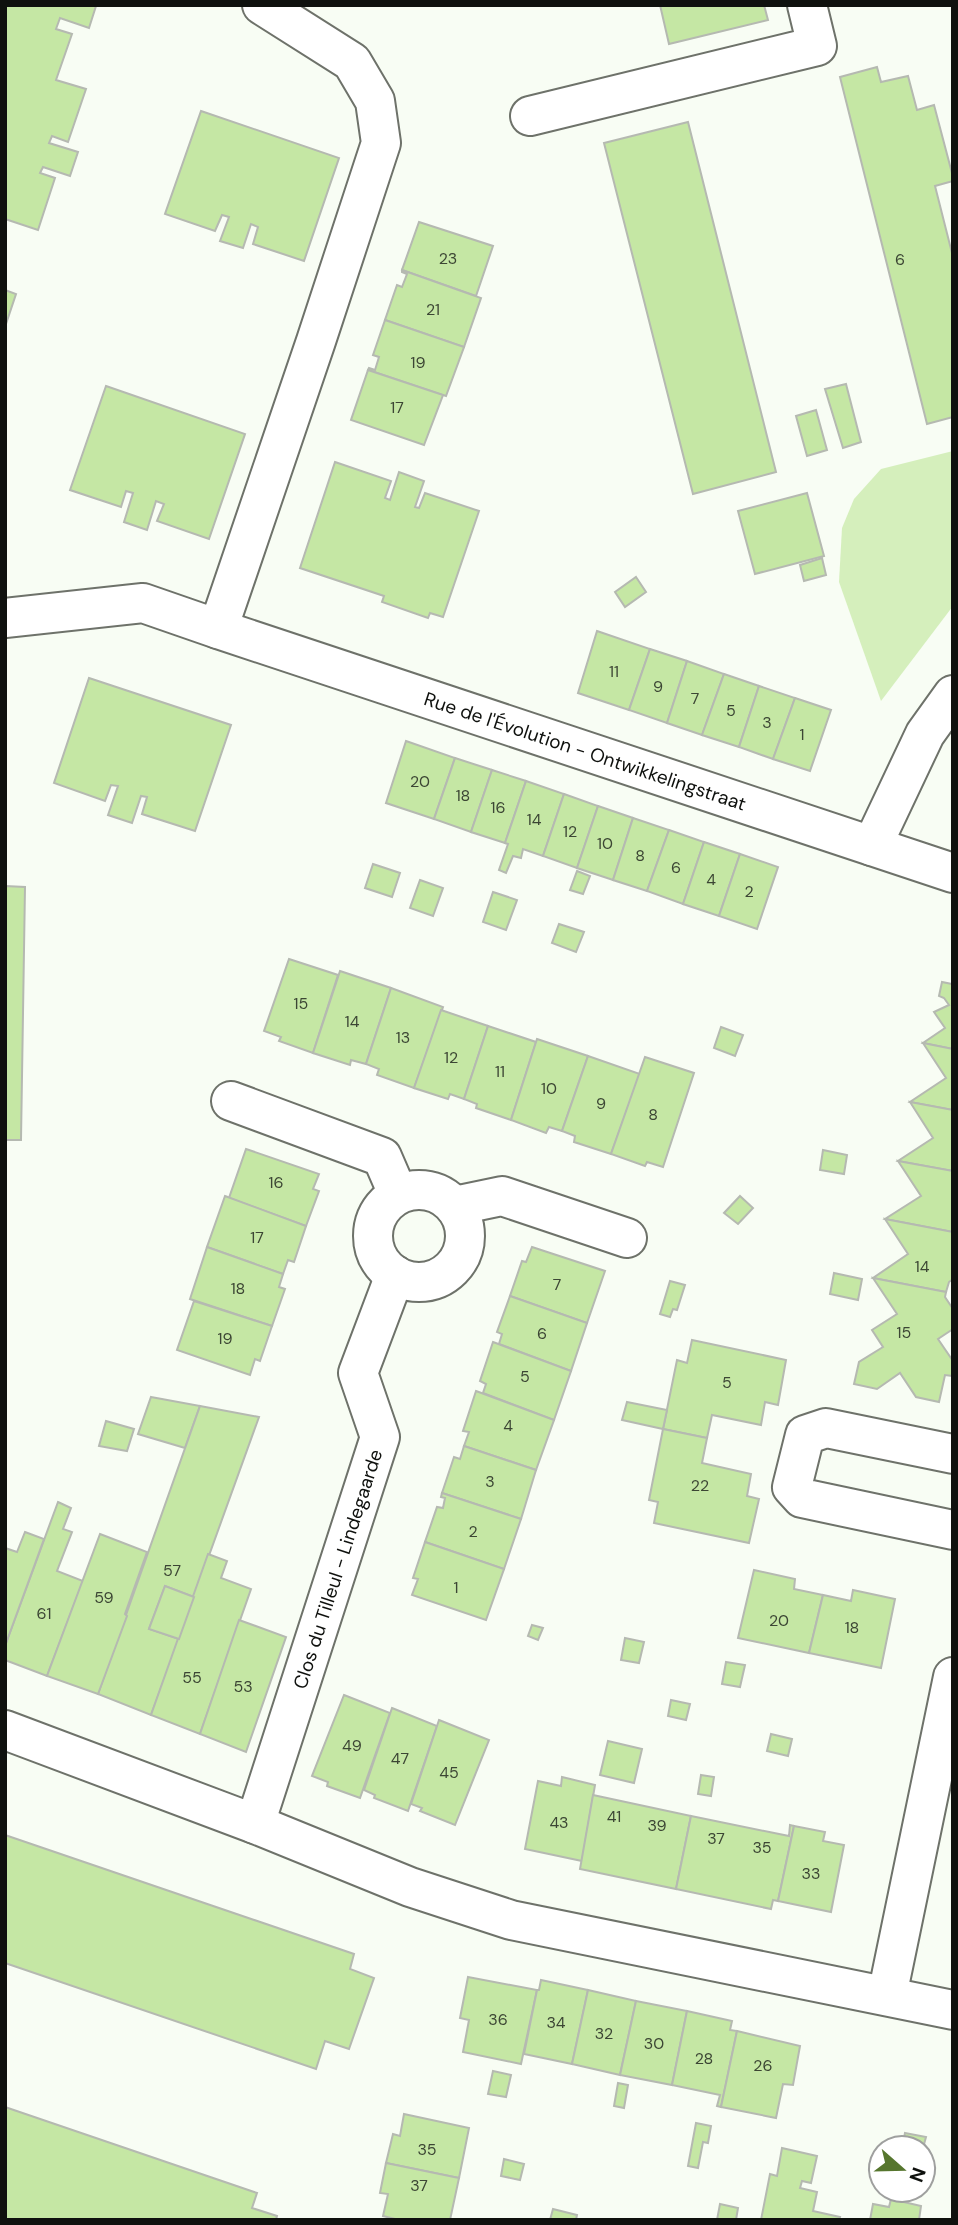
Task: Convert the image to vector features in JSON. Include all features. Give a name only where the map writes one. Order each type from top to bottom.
[{"type":"street","points":[[218,629],[381,143],[375,101],[352,62],[262,5]]},
{"type":"street","points":[[530,116],[817,46],[807,5]]},
{"type":"street","name":"Rue de l'Évolution - Ontwikkelingstraat","points":[[5,618],[143,603],[953,873]]},
{"type":"street","points":[[872,846],[925,734],[953,695]]},
{"type":"street","points":[[231,1101],[382,1157],[398,1194]]},
{"type":"street","points":[[418,1189],[437,1193],[454,1206],[464,1225],[464,1247],[454,1266],[437,1278],[415,1282],[395,1275],[381,1261],[373,1243],[375,1224],[383,1206],[398,1194],[418,1189]]},
{"type":"street","points":[[454,1206],[502,1196],[627,1238]]},
{"type":"street","name":"Clos du Tilleul - Lindegaarde","points":[[255,1824],[380,1437],[358,1373],[395,1275]]},
{"type":"street","points":[[953,1454],[826,1428],[805,1435],[792,1487],[802,1499],[953,1530]]},
{"type":"street","points":[[887,1996],[953,1677]]},
{"type":"street","points":[[5,1730],[255,1824],[410,1887],[510,1920],[953,2010]]},
{"type":"green space","points":[[953,451],[953,606],[881,701],[839,582],[842,528],[854,499],[881,469]]},
{"type":"building","points":[[5,5],[96,6],[89,28],[60,18],[56,29],[72,34],[56,80],[86,89],[68,142],[52,136],[49,143],[78,152],[70,176],[43,167],[40,173],[55,178],[38,230],[5,219]]},
{"type":"building","points":[[660,5],[764,5],[768,20],[669,44]]},
{"type":"building","points":[[877,67],[881,82],[908,76],[917,110],[934,105],[953,177],[953,181],[935,186],[953,257],[953,417],[927,424],[840,77]]},
{"type":"building","points":[[201,111],[339,158],[304,261],[253,244],[258,227],[251,224],[243,248],[220,241],[229,217],[222,215],[215,231],[165,214]]},
{"type":"building","points":[[688,122],[776,472],[693,494],[604,143]]},
{"type":"building","points":[[419,222],[493,246],[476,296],[402,270]]},
{"type":"building","points":[[402,270],[481,298],[464,347],[385,320],[397,285],[402,287],[407,274]]},
{"type":"building","points":[[5,290],[16,294],[5,327]]},
{"type":"building","points":[[385,320],[464,347],[446,396],[368,370],[375,370],[379,357],[373,355]]},
{"type":"building","points":[[368,370],[443,395],[424,445],[351,420]]},
{"type":"building","points":[[846,384],[861,442],[843,448],[825,389]]},
{"type":"building","points":[[106,386],[245,434],[209,539],[157,521],[164,504],[156,501],[147,530],[124,522],[133,493],[126,491],[121,507],[70,490]]},
{"type":"building","points":[[816,410],[827,450],[807,456],[796,416]]},
{"type":"building","points":[[335,462],[391,481],[385,498],[390,500],[399,472],[424,481],[415,507],[419,508],[425,493],[479,511],[443,617],[430,613],[428,618],[382,602],[384,596],[300,568]]},
{"type":"building","points":[[807,493],[824,556],[755,574],[738,511]]},
{"type":"building","points":[[822,558],[826,575],[804,581],[800,565]]},
{"type":"building","points":[[636,577],[646,592],[625,607],[615,592]]},
{"type":"building","points":[[597,631],[650,649],[629,710],[578,693]]},
{"type":"building","points":[[650,649],[687,661],[667,723],[629,710]]},
{"type":"building","points":[[687,661],[724,674],[702,735],[667,723]]},
{"type":"building","points":[[724,674],[759,686],[739,747],[702,735]]},
{"type":"building","points":[[89,678],[231,725],[195,831],[142,814],[147,797],[141,796],[132,823],[108,815],[118,786],[111,785],[105,801],[54,783]]},
{"type":"building","points":[[759,686],[795,698],[773,759],[739,747]]},
{"type":"building","points":[[795,698],[831,710],[810,771],[773,759]]},
{"type":"building","points":[[406,741],[455,758],[434,819],[386,803]]},
{"type":"building","points":[[455,758],[492,770],[471,832],[434,819]]},
{"type":"building","points":[[492,770],[526,781],[505,843],[471,832]]},
{"type":"building","points":[[526,781],[564,794],[543,856],[523,849],[521,858],[513,856],[506,873],[499,870]]},
{"type":"building","points":[[564,794],[598,806],[577,868],[543,856]]},
{"type":"building","points":[[598,806],[633,818],[613,880],[577,868]]},
{"type":"building","points":[[633,818],[669,830],[647,891],[613,880]]},
{"type":"building","points":[[669,830],[704,842],[683,904],[647,891]]},
{"type":"building","points":[[704,842],[740,854],[719,916],[683,904]]},
{"type":"building","points":[[740,854],[778,867],[757,929],[719,916]]},
{"type":"building","points":[[373,864],[400,873],[392,897],[365,888]]},
{"type":"building","points":[[577,871],[590,876],[583,894],[570,890]]},
{"type":"building","points":[[420,880],[443,888],[433,916],[410,908]]},
{"type":"building","points":[[5,886],[25,887],[21,1140],[5,1140]]},
{"type":"building","points":[[493,892],[517,900],[506,930],[483,922]]},
{"type":"building","points":[[559,924],[584,932],[576,952],[552,943]]},
{"type":"building","points":[[289,959],[338,975],[313,1053],[279,1041],[281,1037],[264,1031]]},
{"type":"building","points":[[340,971],[391,988],[366,1064],[351,1060],[350,1065],[313,1053]]},
{"type":"building","points":[[953,980],[953,1049],[923,1043],[945,1028],[934,1012],[949,1005],[939,996],[942,982],[952,984]]},
{"type":"building","points":[[391,988],[443,1007],[414,1088],[377,1075],[379,1069],[366,1064]]},
{"type":"building","points":[[441,1010],[488,1026],[464,1099],[450,1094],[448,1099],[414,1088]]},
{"type":"building","points":[[488,1026],[536,1042],[511,1120],[476,1108],[477,1104],[464,1099]]},
{"type":"building","points":[[721,1027],[743,1035],[735,1056],[714,1048]]},
{"type":"building","points":[[537,1039],[588,1056],[562,1131],[549,1127],[546,1133],[511,1120]]},
{"type":"building","points":[[923,1043],[953,1049],[953,1110],[910,1102],[946,1078]]},
{"type":"building","points":[[588,1056],[640,1074],[611,1154],[574,1142],[575,1136],[562,1131]]},
{"type":"building","points":[[645,1057],[694,1073],[663,1167],[647,1162],[645,1166],[611,1154]]},
{"type":"building","points":[[910,1102],[953,1110],[953,1171],[898,1161],[933,1138]]},
{"type":"building","points":[[246,1149],[319,1174],[313,1189],[319,1191],[306,1226],[229,1198]]},
{"type":"building","points":[[823,1150],[847,1155],[844,1174],[820,1170]]},
{"type":"building","points":[[898,1161],[953,1171],[953,1232],[885,1219],[921,1196]]},
{"type":"building","points":[[225,1196],[306,1226],[294,1262],[288,1260],[283,1274],[207,1247]]},
{"type":"building","points":[[740,1196],[753,1208],[738,1224],[724,1213]]},
{"type":"building","points":[[885,1219],[953,1232],[953,1279],[946,1292],[873,1278],[908,1254]]},
{"type":"building","points":[[207,1247],[283,1274],[279,1287],[285,1289],[272,1326],[190,1299]]},
{"type":"building","points":[[532,1247],[605,1271],[587,1323],[510,1296],[522,1261],[526,1262]]},
{"type":"building","points":[[834,1273],[862,1279],[858,1300],[830,1294]]},
{"type":"building","points":[[873,1278],[946,1292],[945,1297],[953,1309],[953,1329],[938,1339],[953,1361],[953,1376],[945,1375],[939,1402],[916,1397],[900,1373],[877,1389],[854,1384],[859,1362],[883,1347],[872,1330],[897,1314]]},
{"type":"building","points":[[670,1281],[685,1285],[677,1310],[673,1309],[670,1317],[660,1314]]},
{"type":"building","points":[[510,1296],[587,1323],[571,1371],[499,1344],[502,1334],[497,1332]]},
{"type":"building","points":[[194,1301],[272,1326],[260,1361],[255,1359],[250,1375],[177,1350]]},
{"type":"building","points":[[692,1340],[786,1360],[778,1405],[765,1402],[761,1425],[712,1415],[707,1438],[663,1429],[677,1360],[687,1363]]},
{"type":"building","points":[[493,1342],[571,1371],[554,1420],[483,1393],[486,1384],[480,1381]]},
{"type":"building","points":[[476,1391],[554,1420],[536,1470],[464,1446],[469,1432],[463,1431]]},
{"type":"building","points":[[151,1397],[200,1406],[185,1448],[138,1434]]},
{"type":"building","points":[[627,1402],[667,1410],[663,1429],[622,1420]]},
{"type":"building","points":[[200,1406],[259,1417],[194,1597],[165,1586],[149,1629],[179,1639],[151,1715],[98,1694]]},
{"type":"building","points":[[106,1421],[134,1429],[127,1451],[99,1446]]},
{"type":"building","points":[[663,1429],[707,1438],[702,1463],[751,1474],[747,1496],[759,1499],[749,1543],[654,1523],[658,1502],[649,1500]]},
{"type":"building","points":[[464,1446],[536,1470],[521,1519],[442,1493],[454,1457],[460,1459]]},
{"type":"building","points":[[442,1493],[521,1519],[504,1569],[425,1542],[437,1507],[443,1508],[445,1498],[441,1497]]},
{"type":"building","points":[[58,1502],[71,1508],[63,1529],[72,1532],[57,1571],[83,1581],[47,1676],[5,1660],[5,1646]]},
{"type":"building","points":[[25,1532],[44,1539],[5,1646],[5,1548],[17,1552]]},
{"type":"building","points":[[100,1534],[147,1552],[98,1694],[47,1676]]},
{"type":"building","points":[[425,1542],[504,1569],[486,1620],[412,1595],[418,1579],[413,1578]]},
{"type":"building","points":[[208,1554],[227,1561],[221,1578],[251,1589],[200,1734],[151,1715]]},
{"type":"building","points":[[754,1570],[795,1579],[794,1589],[823,1595],[809,1653],[738,1638]]},
{"type":"building","points":[[165,1586],[194,1597],[179,1639],[149,1629]]},
{"type":"building","points":[[853,1590],[895,1599],[881,1668],[809,1653],[823,1595],[851,1601]]},
{"type":"building","points":[[239,1620],[286,1637],[246,1752],[200,1734]]},
{"type":"building","points":[[532,1625],[543,1628],[538,1640],[528,1636]]},
{"type":"building","points":[[625,1638],[644,1642],[639,1663],[621,1660]]},
{"type":"building","points":[[726,1662],[745,1665],[740,1687],[722,1684]]},
{"type":"building","points":[[344,1695],[390,1713],[360,1798],[327,1786],[328,1782],[312,1776]]},
{"type":"building","points":[[671,1700],[690,1704],[686,1720],[668,1716]]},
{"type":"building","points":[[392,1708],[437,1726],[408,1811],[374,1798],[375,1795],[364,1790]]},
{"type":"building","points":[[439,1720],[489,1740],[455,1825],[420,1811],[422,1808],[411,1804]]},
{"type":"building","points":[[771,1734],[792,1739],[788,1756],[767,1751]]},
{"type":"building","points":[[608,1741],[642,1749],[634,1783],[600,1775]]},
{"type":"building","points":[[701,1775],[714,1777],[711,1796],[698,1794]]},
{"type":"building","points":[[562,1777],[595,1785],[582,1861],[525,1849],[538,1781],[561,1786]]},
{"type":"building","points":[[593,1795],[691,1816],[676,1889],[580,1869]]},
{"type":"building","points":[[691,1816],[789,1836],[790,1825],[794,1826],[778,1901],[773,1900],[771,1909],[676,1889]]},
{"type":"building","points":[[794,1826],[825,1832],[823,1841],[844,1845],[831,1912],[778,1901]]},
{"type":"building","points":[[5,1835],[354,1954],[350,1969],[374,1978],[349,2049],[325,2041],[316,2069],[5,1963]]},
{"type":"building","points":[[468,1977],[537,1990],[521,2064],[463,2052],[469,2020],[460,2018]]},
{"type":"building","points":[[541,1980],[588,1990],[572,2064],[524,2054]]},
{"type":"building","points":[[588,1990],[636,2001],[620,2075],[572,2064]]},
{"type":"building","points":[[636,2001],[687,2011],[672,2085],[620,2075]]},
{"type":"building","points":[[687,2011],[732,2021],[730,2030],[737,2031],[721,2107],[717,2106],[720,2095],[672,2085]]},
{"type":"building","points":[[737,2031],[800,2046],[793,2085],[783,2084],[776,2118],[721,2107]]},
{"type":"building","points":[[493,2071],[511,2075],[506,2097],[488,2094]]},
{"type":"building","points":[[618,2083],[628,2085],[624,2108],[614,2106]]},
{"type":"building","points":[[5,2107],[257,2193],[252,2208],[277,2216],[276,2220],[5,2220]]},
{"type":"building","points":[[404,2114],[469,2128],[459,2178],[386,2163],[393,2134],[400,2136]]},
{"type":"building","points":[[696,2123],[711,2126],[708,2143],[703,2142],[698,2168],[688,2166]]},
{"type":"building","points":[[782,2148],[817,2156],[811,2183],[802,2181],[800,2188],[817,2192],[813,2211],[840,2217],[839,2220],[761,2220],[770,2174],[777,2176]]},
{"type":"building","points":[[504,2159],[524,2164],[520,2180],[501,2176]]},
{"type":"building","points":[[386,2163],[459,2178],[450,2220],[399,2220],[383,2216],[388,2194],[380,2193]]},
{"type":"building","points":[[720,2204],[738,2208],[736,2220],[717,2220]]},
{"type":"building","points":[[873,2204],[889,2207],[890,2204],[921,2206],[919,2220],[870,2220]]},
{"type":"building","points":[[553,2209],[577,2215],[576,2220],[550,2220]]}]
